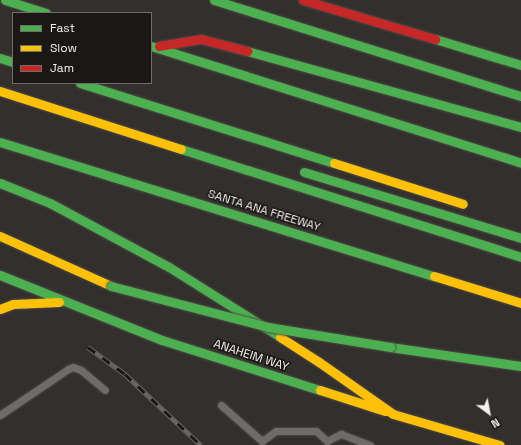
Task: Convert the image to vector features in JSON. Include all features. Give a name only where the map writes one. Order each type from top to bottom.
[{"type":"main road","points":[[5,0],[43,12]]},
{"type":"main road","points":[[214,0],[521,96]]},
{"type":"main road","points":[[303,0],[521,65]]},
{"type":"main road","points":[[152,46],[201,39],[409,94],[521,127]]},
{"type":"main road","points":[[152,46],[521,163]]},
{"type":"main road","points":[[0,58],[12,62]]},
{"type":"main road","points":[[83,84],[472,207]]},
{"type":"main road","points":[[0,91],[521,257]]},
{"type":"main road","name":"SANTA ANA FREEWAY","points":[[0,142],[521,303]]},
{"type":"main road","points":[[292,168],[521,238]]},
{"type":"main road","points":[[0,183],[50,203],[169,267],[319,362],[393,414]]},
{"type":"main road","points":[[0,236],[111,286],[217,316],[268,327],[521,366]]},
{"type":"main road","name":"ANAHEIM WAY","points":[[0,275],[162,340],[393,414],[500,445]]},
{"type":"main road","points":[[0,309],[13,304],[66,302]]},
{"type":"lane","points":[[0,415],[73,367],[81,370],[105,390]]},
{"type":"lane","points":[[221,405],[262,441],[276,431],[316,431],[327,441],[341,434],[370,445]]},
{"type":"railway","points":[[88,347],[125,374],[201,445]]},
{"type":"traffic: fast","points":[[5,0],[43,12]]},
{"type":"traffic: fast","points":[[214,0],[521,96]]},
{"type":"traffic: fast","points":[[435,39],[521,65]]},
{"type":"traffic: fast","points":[[152,46],[521,163]]},
{"type":"traffic: fast","points":[[247,51],[521,127]]},
{"type":"traffic: fast","points":[[0,58],[12,62]]},
{"type":"traffic: fast","points":[[83,84],[334,163]]},
{"type":"traffic: fast","points":[[0,142],[434,276]]},
{"type":"traffic: fast","points":[[181,149],[521,257]]},
{"type":"traffic: fast","points":[[304,172],[521,238]]},
{"type":"traffic: fast","points":[[0,183],[50,203],[169,267],[280,337]]},
{"type":"traffic: fast","points":[[0,275],[162,340],[320,390]]},
{"type":"traffic: fast","points":[[111,286],[268,327],[390,347]]},
{"type":"traffic: fast","points":[[390,347],[521,366]]},
{"type":"traffic: slow","points":[[0,91],[181,149]]},
{"type":"traffic: slow","points":[[334,163],[463,204]]},
{"type":"traffic: slow","points":[[0,236],[111,286]]},
{"type":"traffic: slow","points":[[434,276],[521,303]]},
{"type":"traffic: slow","points":[[0,309],[13,304],[59,302]]},
{"type":"traffic: slow","points":[[280,337],[319,362],[393,414]]},
{"type":"traffic: slow","points":[[320,390],[385,411]]},
{"type":"traffic: slow","points":[[393,414],[500,445]]},
{"type":"traffic: jam","points":[[303,0],[435,39]]},
{"type":"traffic: jam","points":[[159,46],[201,39],[247,51]]}]
